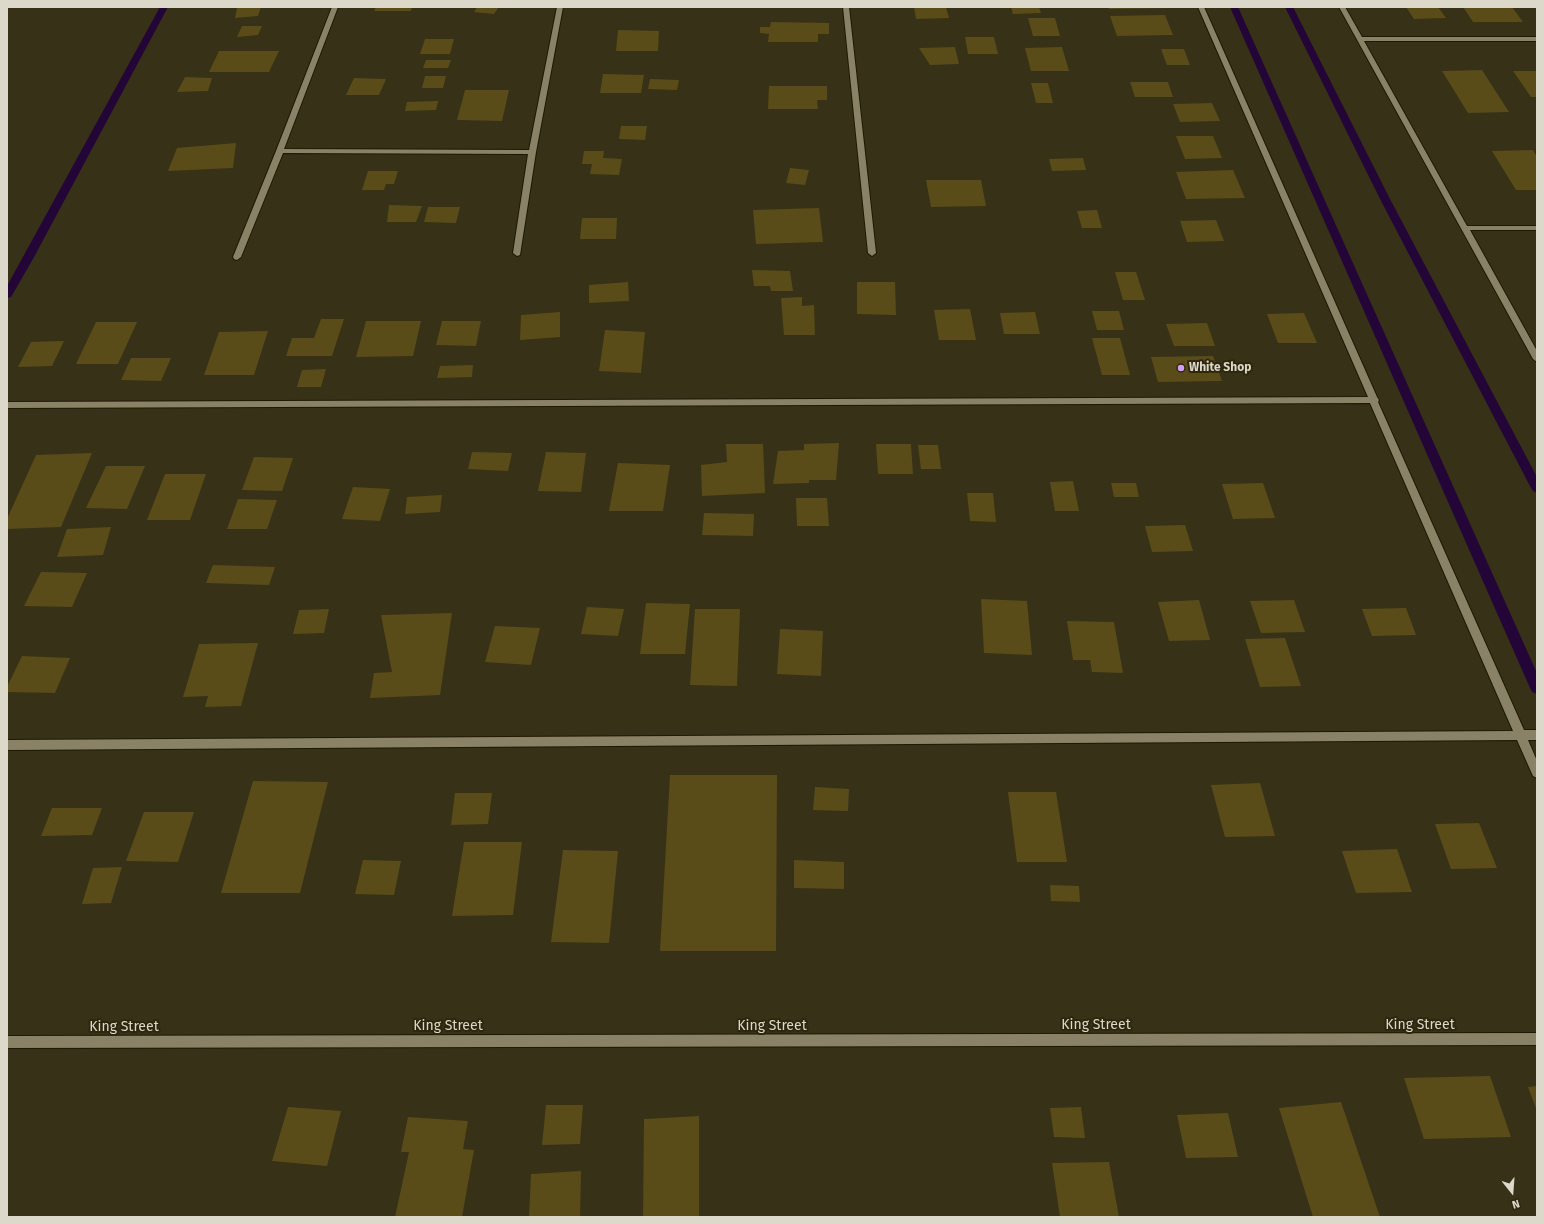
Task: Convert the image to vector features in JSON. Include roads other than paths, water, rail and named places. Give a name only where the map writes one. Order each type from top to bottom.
[{"type":"street","points":[[237,258],[280,151],[334,7]]},
{"type":"street","points":[[517,253],[532,152],[560,7]]},
{"type":"street","points":[[846,7],[872,253]]},
{"type":"street","points":[[1201,7],[1375,400],[1537,773]]},
{"type":"street","points":[[1342,7],[1537,359]]},
{"type":"street","points":[[1360,39],[1537,39]]},
{"type":"street","points":[[280,151],[532,152]]},
{"type":"street","points":[[1464,228],[1537,228]]},
{"type":"street","points":[[9,405],[1375,400]]},
{"type":"street","points":[[7,745],[1537,735]]},
{"type":"street","name":"King Street","points":[[7,1042],[1537,1039]]},
{"type":"waterway","points":[[7,295],[28,259],[164,7]]},
{"type":"waterway","points":[[1234,7],[1537,688]]},
{"type":"waterway","points":[[1289,7],[1385,199],[1537,488]]},
{"type":"place","name":"White Shop","points":[[1181,368]]}]
